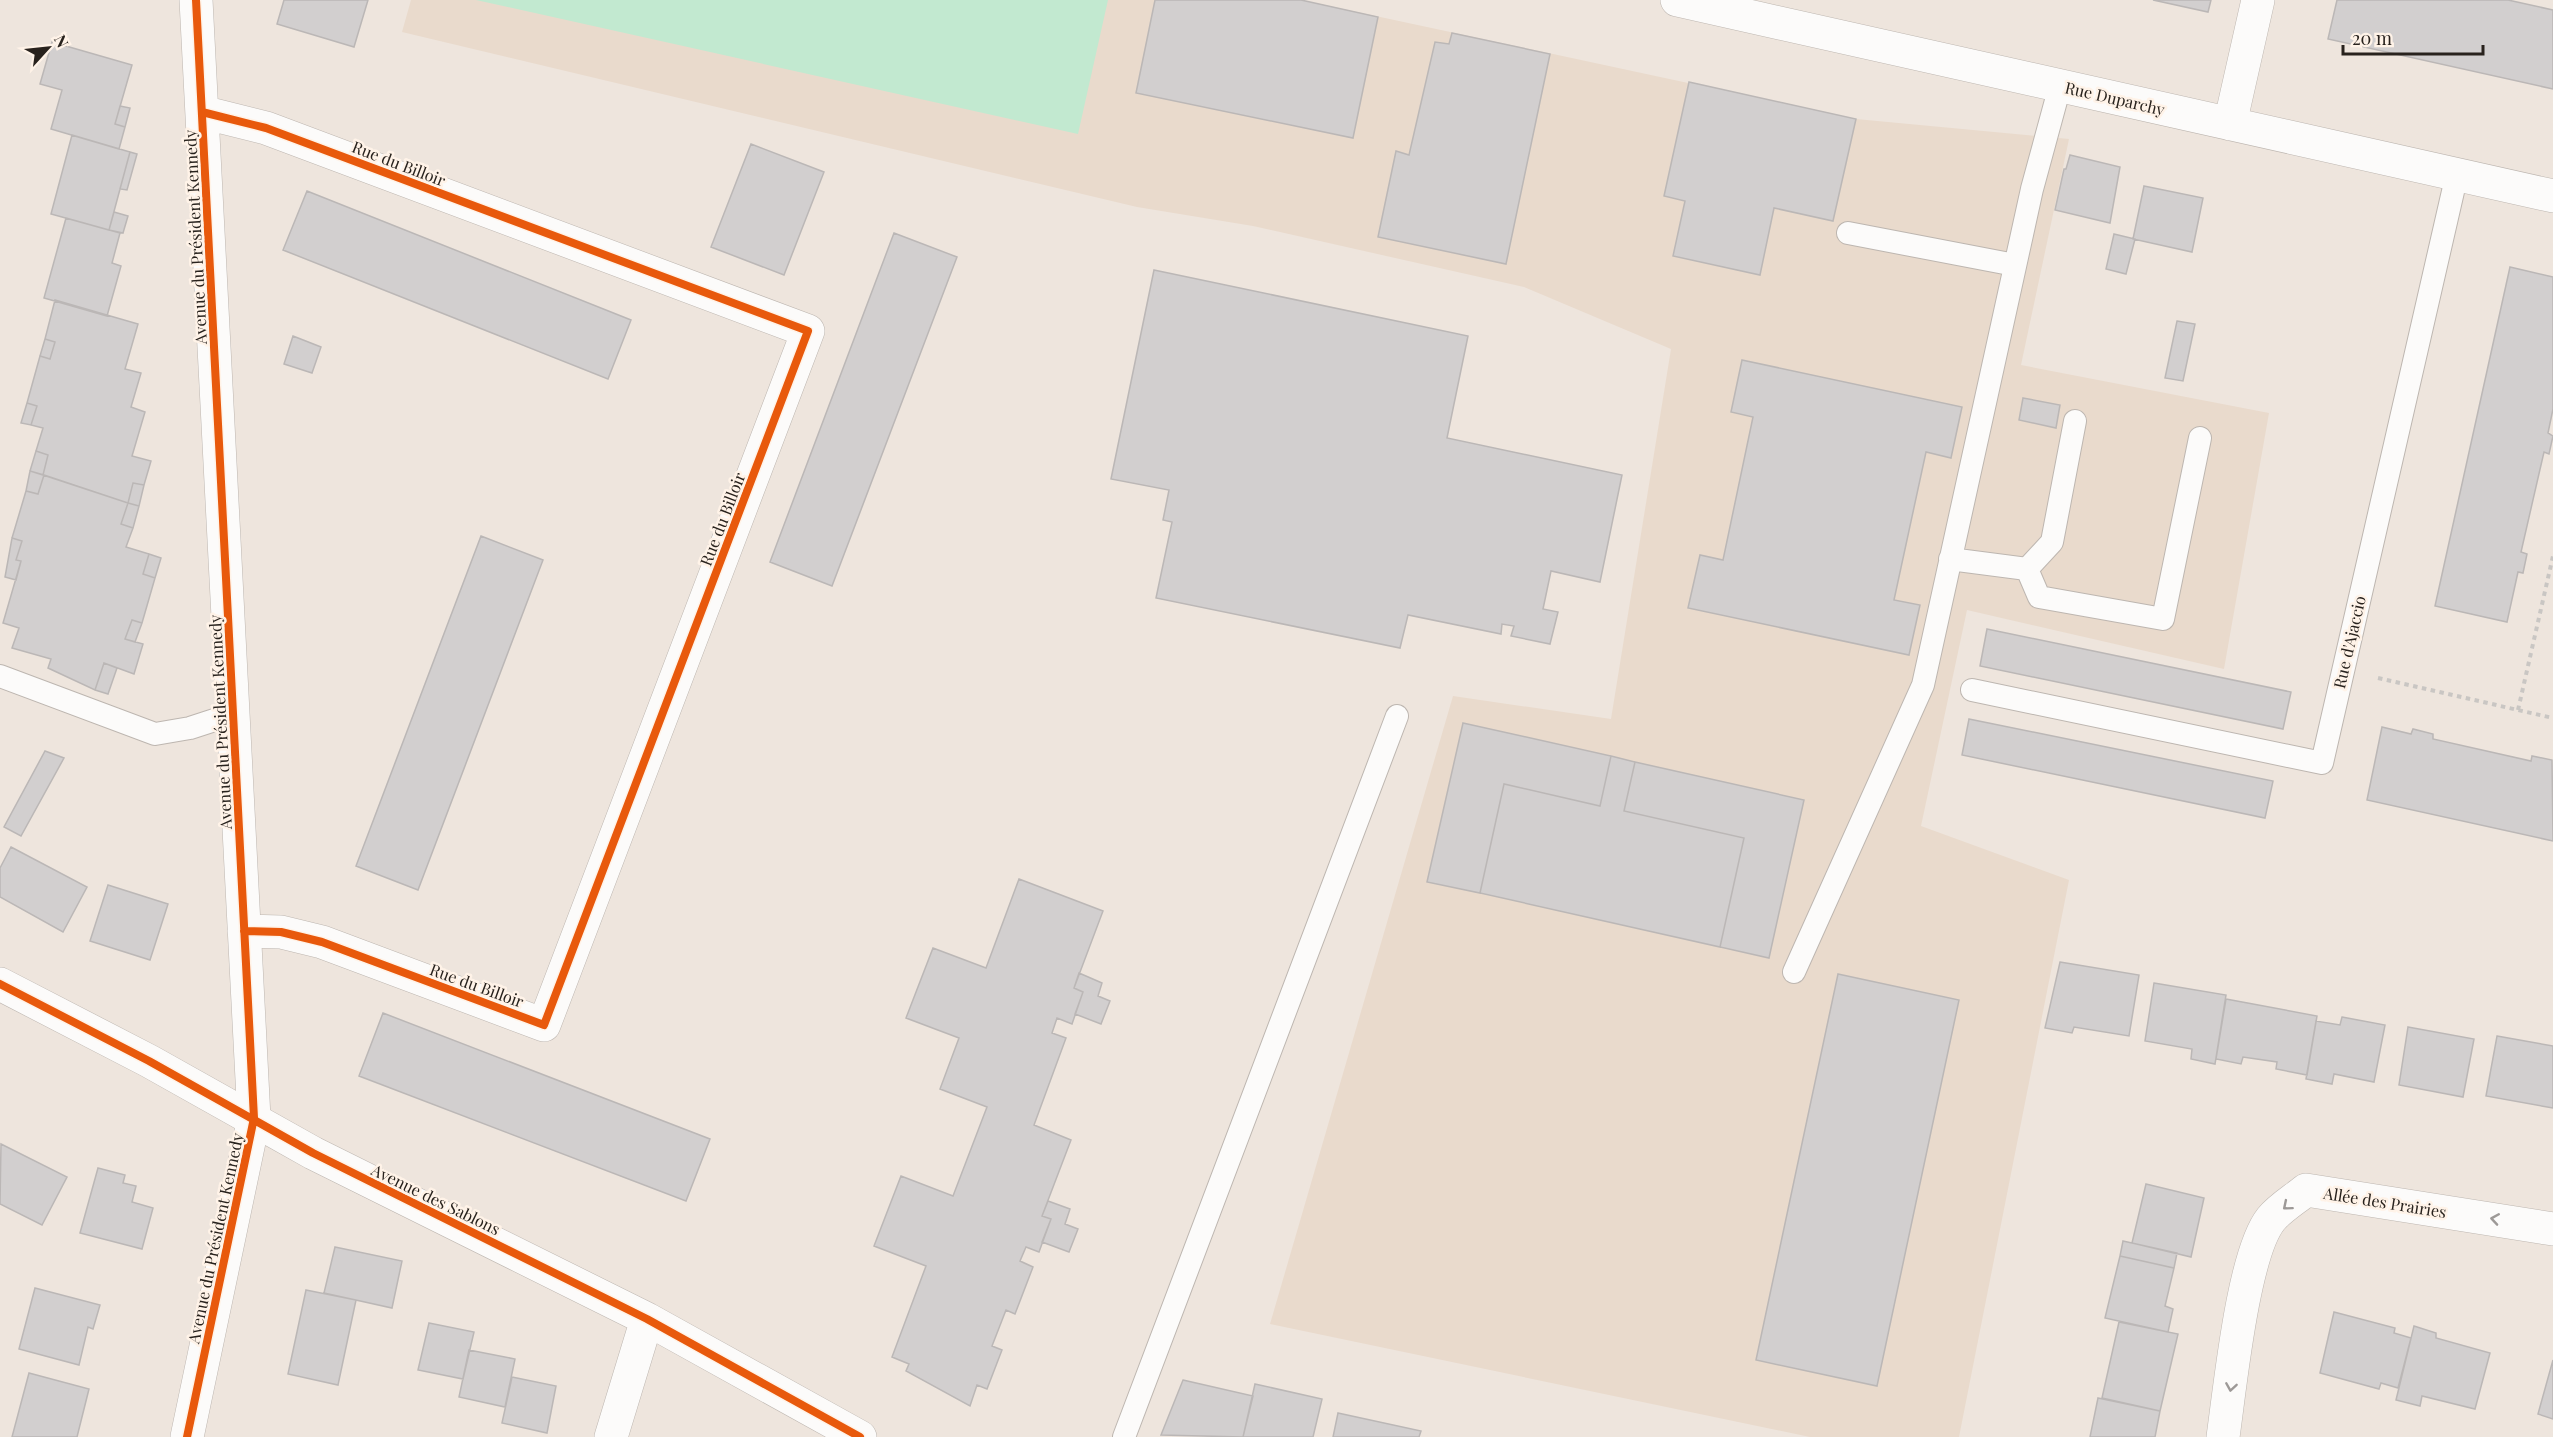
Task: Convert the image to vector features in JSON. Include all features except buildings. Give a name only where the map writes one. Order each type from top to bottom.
[{"type":"street","name":"Avenue du Président Kennedy","points":[[187,1437],[254,1118],[196,0]]},
{"type":"street","name":"Rue Duparchy","points":[[1677,0],[2553,196]]},
{"type":"street","points":[[2230,124],[2258,0]]},
{"type":"street","name":"Rue du Billoir","points":[[202,112],[266,128],[808,331],[544,1025],[322,942],[281,932],[244,931]]},
{"type":"street","name":"Avenue des Sablons","points":[[0,984],[254,1118],[313,1153],[647,1319],[860,1437]]},
{"type":"street","name":"Allée des Prairies","points":[[2223,1437],[2248,1278],[2257,1246],[2271,1220],[2306,1190],[2553,1229]]},
{"type":"street","points":[[611,1437],[647,1319]]},
{"type":"lane","points":[[1794,972],[1923,685],[2015,265],[2060,86]]},
{"type":"lane","name":"Rue d'Ajaccio","points":[[1972,690],[2322,763],[2457,174]]},
{"type":"lane","points":[[1848,233],[2015,265]]},
{"type":"lane","points":[[2027,569],[2052,542],[2075,421]]},
{"type":"lane","points":[[2027,569],[2039,597],[2163,619],[2200,438]]},
{"type":"lane","points":[[1950,559],[2027,569]]},
{"type":"lane","points":[[0,676],[155,734],[190,728],[233,714]]},
{"type":"lane","points":[[1124,1437],[1397,716]]},
{"type":"path","points":[[2518,710],[2553,556]]},
{"type":"path","points":[[2343,670],[2553,718]]},
{"type":"shaded area","points":[[411,0],[1301,0],[1856,119],[2069,139],[2021,365],[2269,413],[2224,669],[1967,610],[1921,826],[2069,880],[1959,1437],[1810,1437],[1270,1324],[1453,696],[1611,719],[1671,349],[1524,287],[1253,226],[1137,207],[402,32]]},
{"type":"green space","points":[[476,0],[1108,0],[1078,134]]},
{"type":"cycle path","points":[[187,1437],[254,1118],[196,0]]},
{"type":"cycle path","points":[[202,112],[266,128],[808,331],[544,1025],[322,942],[281,932],[244,931]]},
{"type":"cycle path","points":[[0,984],[149,1061],[313,1153],[647,1319],[860,1437]]}]
